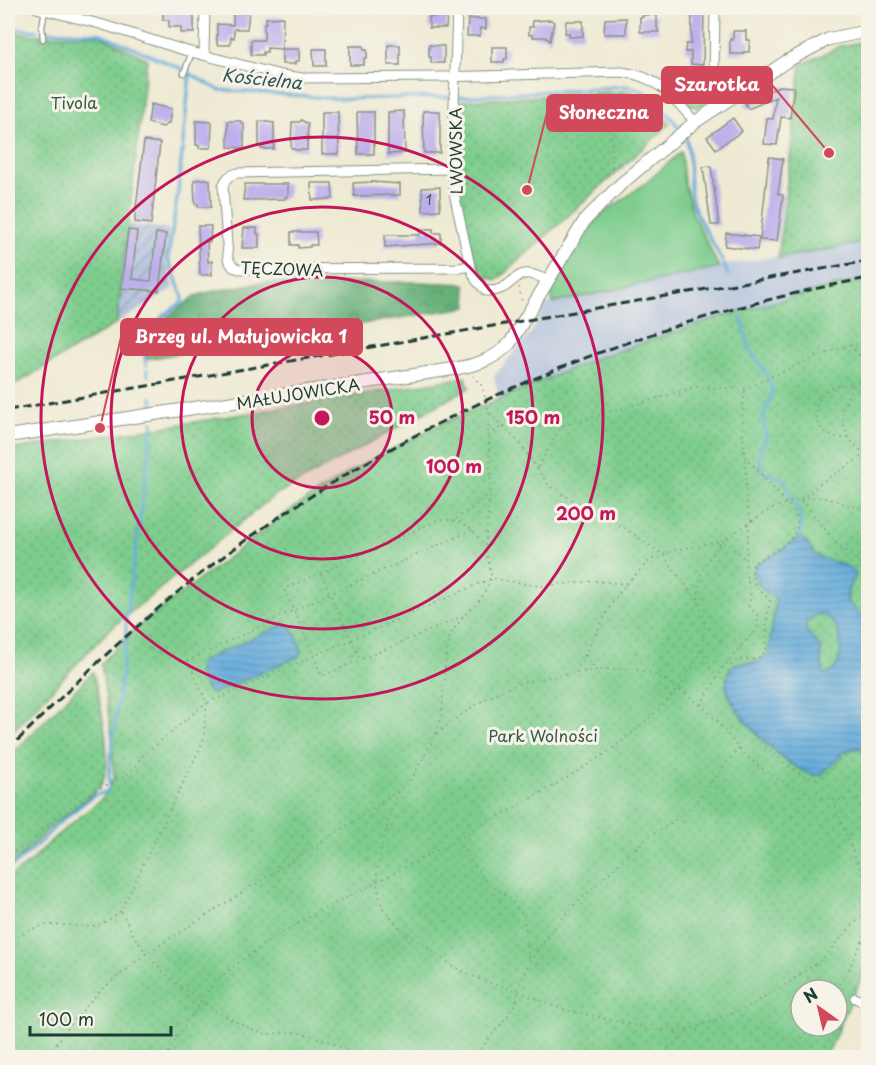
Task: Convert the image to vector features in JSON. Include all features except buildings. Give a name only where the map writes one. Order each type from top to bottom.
[{"type":"street","points":[[40,8],[192,52],[281,75],[303,78],[636,73],[652,80],[667,91],[686,129]]},
{"type":"street","points":[[204,55],[205,8]]},
{"type":"street","name":"LWOWSKA","points":[[457,8],[452,169],[458,217],[470,266],[476,280],[486,291],[500,290],[520,274],[527,272],[548,281]]},
{"type":"street","points":[[715,8],[714,80],[717,106]]},
{"type":"street","name":"MAŁUJOWICKA","points":[[8,436],[470,366],[488,360],[501,352],[516,334],[585,220],[594,209],[686,129],[717,106],[814,45],[840,36],[868,31]]},
{"type":"street","name":"TĘCZOWA","points":[[452,169],[238,173],[231,175],[226,178],[223,186],[228,260],[233,267],[239,269],[459,268],[470,266]]},
{"type":"street","points":[[855,998],[868,1004]]},
{"type":"lane","points":[[40,8],[43,39]]},
{"type":"lane","points":[[184,73],[192,52]]},
{"type":"path","points":[[662,78],[709,81]]},
{"type":"path","points":[[608,94],[613,173],[616,179]]},
{"type":"path","points":[[488,436],[502,426],[561,426],[696,387],[745,389],[812,358],[850,345],[868,342]]},
{"type":"path","points":[[850,345],[868,368]]},
{"type":"path","points":[[45,1058],[100,991],[147,953],[305,854],[399,791],[413,777],[436,735],[442,714],[445,665],[450,635],[464,615],[480,600],[492,578],[485,547],[490,492],[489,413],[482,386],[474,380],[470,366]]},
{"type":"path","points":[[799,500],[823,481],[867,455],[849,437],[843,414],[847,395],[868,374]]},
{"type":"path","points":[[849,437],[829,436],[820,427],[816,413],[820,397],[830,387],[842,385],[853,387]]},
{"type":"path","points":[[701,705],[717,677],[738,648],[757,628],[758,617],[749,606],[751,594],[745,572],[750,523],[742,429],[745,389]]},
{"type":"path","points":[[489,413],[519,442],[549,486],[597,514],[613,520],[662,554],[699,603]]},
{"type":"path","points":[[537,468],[561,426]]},
{"type":"path","points":[[745,456],[796,514],[799,525],[789,541],[782,547],[754,563],[751,577],[753,583],[770,600],[765,652],[757,659],[738,660],[732,665],[725,681],[725,690],[730,702],[746,725],[766,747],[776,757],[808,777],[825,776],[839,759],[856,750],[868,756]]},
{"type":"path","points":[[464,615],[322,676],[284,589],[436,521],[455,519],[490,492]]},
{"type":"path","points":[[166,1058],[171,1047],[218,980],[278,934],[326,906],[456,841],[599,758],[657,711],[683,682],[701,650],[705,623],[699,603],[698,585],[701,571],[722,542],[750,523],[787,503],[811,497],[826,498],[868,511]]},
{"type":"path","points":[[799,500],[804,503],[834,541],[857,561],[868,582]]},
{"type":"path","points":[[796,514],[802,513]]},
{"type":"path","points":[[455,519],[472,530],[485,547]]},
{"type":"path","points":[[8,944],[22,932],[50,925],[95,927],[108,922],[122,910],[182,781],[203,742],[207,703],[188,661],[294,610],[472,530]]},
{"type":"path","points":[[857,561],[868,534]]},
{"type":"path","points":[[576,672],[612,603],[626,584],[650,560],[690,546],[722,542],[746,558]]},
{"type":"path","points":[[320,573],[360,660]]},
{"type":"path","points":[[8,852],[15,852],[28,845],[59,815],[89,794],[113,784],[136,767],[140,758],[207,703],[492,578],[538,586],[598,581],[626,584]]},
{"type":"path","points":[[701,650],[717,677]]},
{"type":"path","points":[[585,653],[595,669]]},
{"type":"path","points":[[436,735],[462,714],[518,684],[595,669],[624,669],[652,674],[701,705],[716,719],[739,748],[773,776],[798,789],[833,800],[868,798]]},
{"type":"path","points":[[473,1058],[509,1014],[518,998],[517,991],[529,963],[568,911],[647,838],[667,826],[692,806],[739,748]]},
{"type":"path","points":[[399,791],[383,838],[376,882],[382,907],[399,927],[454,967],[481,980],[562,1009],[655,1030],[691,1029],[746,1008],[785,985],[821,960],[868,909]]},
{"type":"path","points":[[833,800],[868,891]]},
{"type":"path","points":[[456,841],[487,884],[506,895],[524,916],[529,963]]},
{"type":"path","points":[[122,910],[135,936],[147,953],[167,974],[202,1002],[232,1020],[265,1034],[291,1032],[316,1037],[338,1044],[361,1058]]},
{"type":"path","points":[[844,978],[868,929]]},
{"type":"path","points":[[663,1058],[668,1049],[691,1029]]},
{"type":"path","points":[[787,1058],[802,1038]]},
{"type":"shaded area","points":[[128,224],[169,229],[166,259],[174,288],[117,323]]},
{"type":"shaded area","points":[[868,242],[868,297],[501,410],[494,376],[532,332],[546,304],[730,264]]},
{"type":"green space","name":"Tivola","points":[[8,32],[37,35],[99,35],[147,59],[117,323],[8,389]]},
{"type":"green space","points":[[868,41],[868,242],[778,258],[801,65],[840,46]]},
{"type":"green space","points":[[668,76],[708,78],[708,92],[704,104],[698,108],[690,105],[663,80]]},
{"type":"green space","points":[[629,91],[642,96],[652,104],[670,124],[497,280],[479,275],[460,209],[455,171],[459,101]]},
{"type":"green space","points":[[681,152],[684,182],[693,214],[719,267],[553,303],[551,294],[586,232],[598,217],[647,182]]},
{"type":"green space","name":"Park Wolności","points":[[868,280],[868,963],[849,1006],[849,978],[789,978],[789,1038],[834,1038],[826,1057],[8,1058],[8,878],[29,863],[56,836],[103,798],[114,778],[112,738],[101,664],[135,629],[289,511],[358,467],[443,423],[594,359],[724,316],[842,284]]},
{"type":"green space","points":[[259,283],[465,284],[468,307],[146,359],[145,334],[195,296]]},
{"type":"green space","points":[[466,377],[469,388],[275,495],[109,630],[8,736],[8,450]]},
{"type":"green space","points":[[93,672],[106,745],[105,774],[101,785],[49,828],[8,867],[8,758]]},
{"type":"water","points":[[800,537],[816,555],[847,566],[856,574],[848,590],[847,601],[859,614],[868,617],[868,754],[859,748],[846,751],[821,775],[796,767],[766,744],[741,716],[726,688],[727,677],[733,666],[739,663],[757,662],[768,655],[776,599],[759,585],[754,571],[755,565]],"holes":[[[817,614],[827,618],[835,625],[841,646],[837,666],[831,672],[824,674],[821,648],[805,629],[806,623]]]},
{"type":"water","points":[[284,624],[291,627],[299,642],[301,650],[298,657],[210,694],[199,673],[201,661]]},
{"type":"waterway","name":"Kościelna","points":[[8,28],[37,31]]},
{"type":"waterway","name":"Kościelna","points":[[45,31],[99,33],[180,68],[219,90],[342,99],[451,97]]},
{"type":"waterway","points":[[146,365],[143,347],[145,338],[162,317],[182,302],[183,298],[168,258],[178,192],[190,73]]},
{"type":"waterway","name":"Kościelna","points":[[459,97],[628,86],[652,97],[681,130]]},
{"type":"waterway","name":"Kościelna","points":[[685,135],[689,151],[693,204],[728,275]]},
{"type":"waterway","name":"Kościelna","points":[[741,318],[749,347],[767,376],[773,391],[763,417],[766,437],[760,449],[760,467],[766,474],[783,478],[785,481],[799,513],[800,540]]},
{"type":"waterway","points":[[147,370],[148,376]]},
{"type":"waterway","points":[[152,397],[153,406]]},
{"type":"waterway","points":[[109,784],[110,760],[126,641],[126,620],[153,422]]},
{"type":"waterway","points":[[8,870],[59,823],[93,796],[108,791],[109,787]]},
{"type":"railway","points":[[8,410],[868,261]]},
{"type":"railway","points":[[8,750],[118,643],[189,583],[265,527],[344,476],[426,430],[510,389],[597,354],[686,323],[776,298],[868,278]]},
{"type":"place","name":"Szarotka","points":[[829,153]]},
{"type":"place","name":"Słoneczna","points":[[527,190]]},
{"type":"place","name":"Brzeg ul. Małujowicka 1","points":[[100,428]]}]
